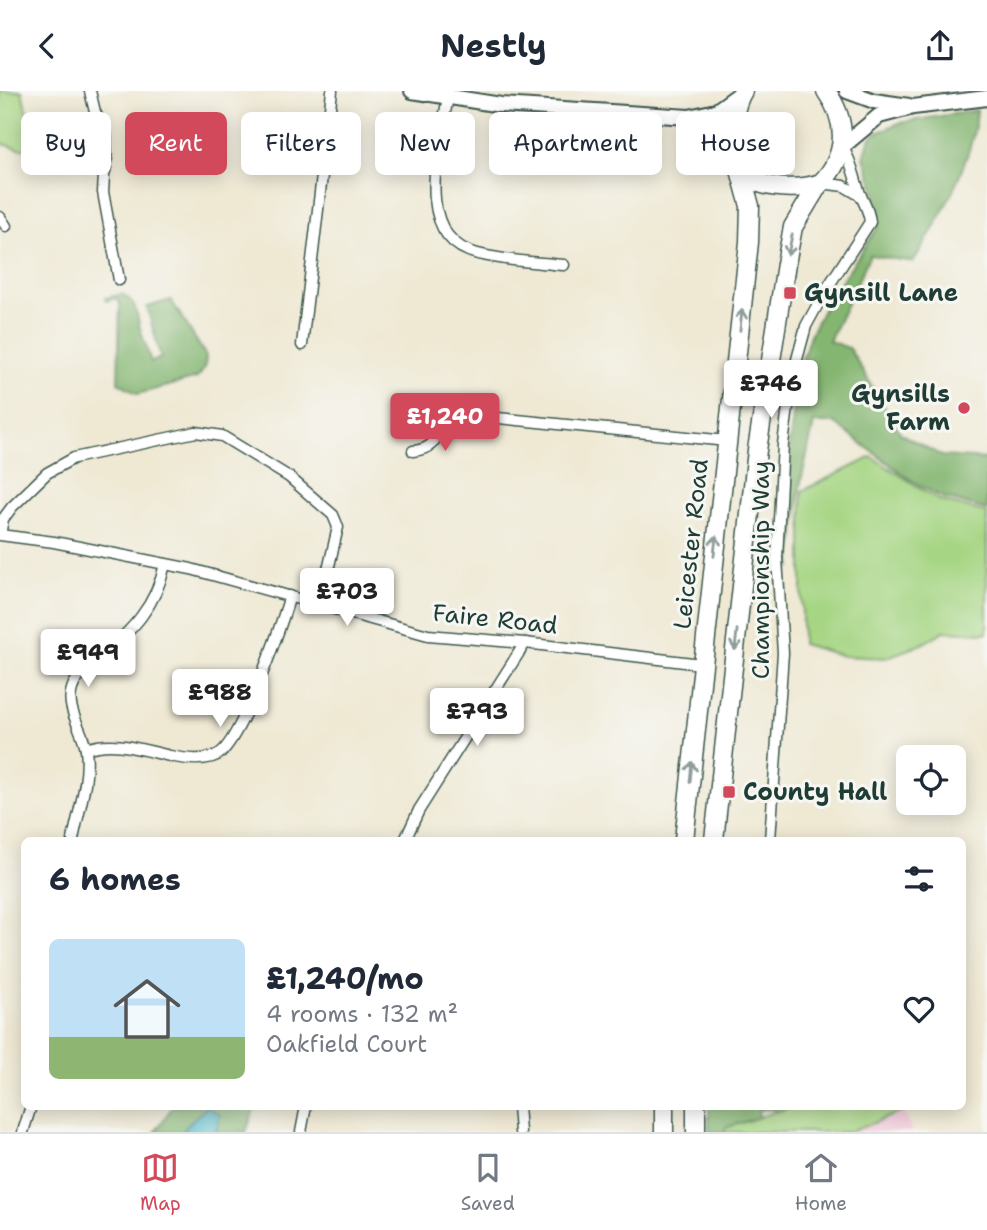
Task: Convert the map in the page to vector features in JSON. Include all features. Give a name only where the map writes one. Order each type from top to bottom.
[{"type":"highway","points":[[714,837],[757,450],[786,264],[793,227],[820,183],[834,166],[843,147],[842,126],[826,91]]},
{"type":"highway","name":"Leicester Road","points":[[735,112],[742,92]]},
{"type":"highway","name":"Leicester Road","points":[[684,837],[749,242],[750,205],[741,175]]},
{"type":"highway","points":[[749,175],[765,184],[793,187],[820,183]]},
{"type":"highway","points":[[664,1110],[664,1132]]},
{"type":"highway","points":[[696,1110],[696,1132]]},
{"type":"street","points":[[90,91],[95,112],[106,134],[107,162],[103,192],[119,280]]},
{"type":"street","points":[[302,345],[332,91]]},
{"type":"street","points":[[412,91],[448,97],[501,98],[676,116]]},
{"type":"street","points":[[848,91],[874,101],[913,107]]},
{"type":"street","points":[[711,112],[742,92]]},
{"type":"street","points":[[448,97],[433,182],[437,214],[450,241],[476,254],[564,265]]},
{"type":"street","points":[[843,147],[879,116],[913,107],[987,98]]},
{"type":"street","name":"Championship Way","points":[[769,837],[783,653],[777,558],[783,444],[792,378],[806,326],[870,222],[868,207],[861,196],[851,159],[843,147]]},
{"type":"street","points":[[820,183],[844,186],[861,196]]},
{"type":"street","points":[[413,451],[429,448],[435,441],[440,423],[458,414],[727,441]]},
{"type":"street","points":[[0,535],[3,519],[12,507],[47,473],[74,458],[196,432],[222,436],[289,477],[333,515],[338,527],[329,566],[312,602]]},
{"type":"street","name":"Faire Road","points":[[0,535],[54,542],[165,564],[428,635],[525,643],[701,664]]},
{"type":"street","points":[[75,837],[86,771],[86,749],[74,714],[71,692],[73,685],[76,679],[135,627],[162,581],[165,564]]},
{"type":"street","points":[[86,749],[101,744],[116,745],[180,758],[204,759],[218,755],[229,747],[250,702],[290,596]]},
{"type":"street","points":[[406,837],[419,810],[525,643]]},
{"type":"street","points":[[23,1132],[30,1110]]},
{"type":"street","points":[[301,1132],[305,1110]]},
{"type":"street","points":[[518,1110],[520,1132]]},
{"type":"shaded area","points":[[902,1110],[913,1132],[850,1132]]},
{"type":"green space","points":[[0,91],[22,91],[27,112],[21,112],[21,149],[0,143]]},
{"type":"green space","points":[[977,110],[969,148],[954,189],[913,262],[870,255],[829,341],[849,348],[901,434],[942,456],[987,459],[987,510],[939,496],[908,478],[834,423],[814,423],[800,486],[791,569],[789,445],[801,363],[810,335],[827,302],[878,227],[876,194],[864,157],[869,141],[874,134],[899,123]]},
{"type":"green space","points":[[122,294],[131,301],[135,309],[151,362],[161,358],[147,307],[171,300],[206,356],[204,368],[197,378],[138,394],[118,382],[120,304],[117,298],[106,301],[105,298]]},
{"type":"green space","points":[[872,457],[939,500],[987,513],[987,633],[944,631],[922,644],[885,658],[843,656],[802,644],[802,491]]},
{"type":"green space","points":[[170,1110],[254,1110],[246,1132],[155,1132]]},
{"type":"green space","points":[[709,1110],[758,1110],[759,1117],[725,1128],[725,1132],[709,1132]]},
{"type":"green space","points":[[781,1110],[906,1110],[850,1132],[725,1132],[725,1128]]},
{"type":"water","points":[[204,1110],[212,1110],[220,1115],[216,1132],[182,1132]]},
{"type":"place","name":"Gynsill Lane","points":[[790,293]]},
{"type":"place","name":"Gynsills Farm","points":[[964,408]]},
{"type":"place","name":"County Hall","points":[[729,792]]}]
